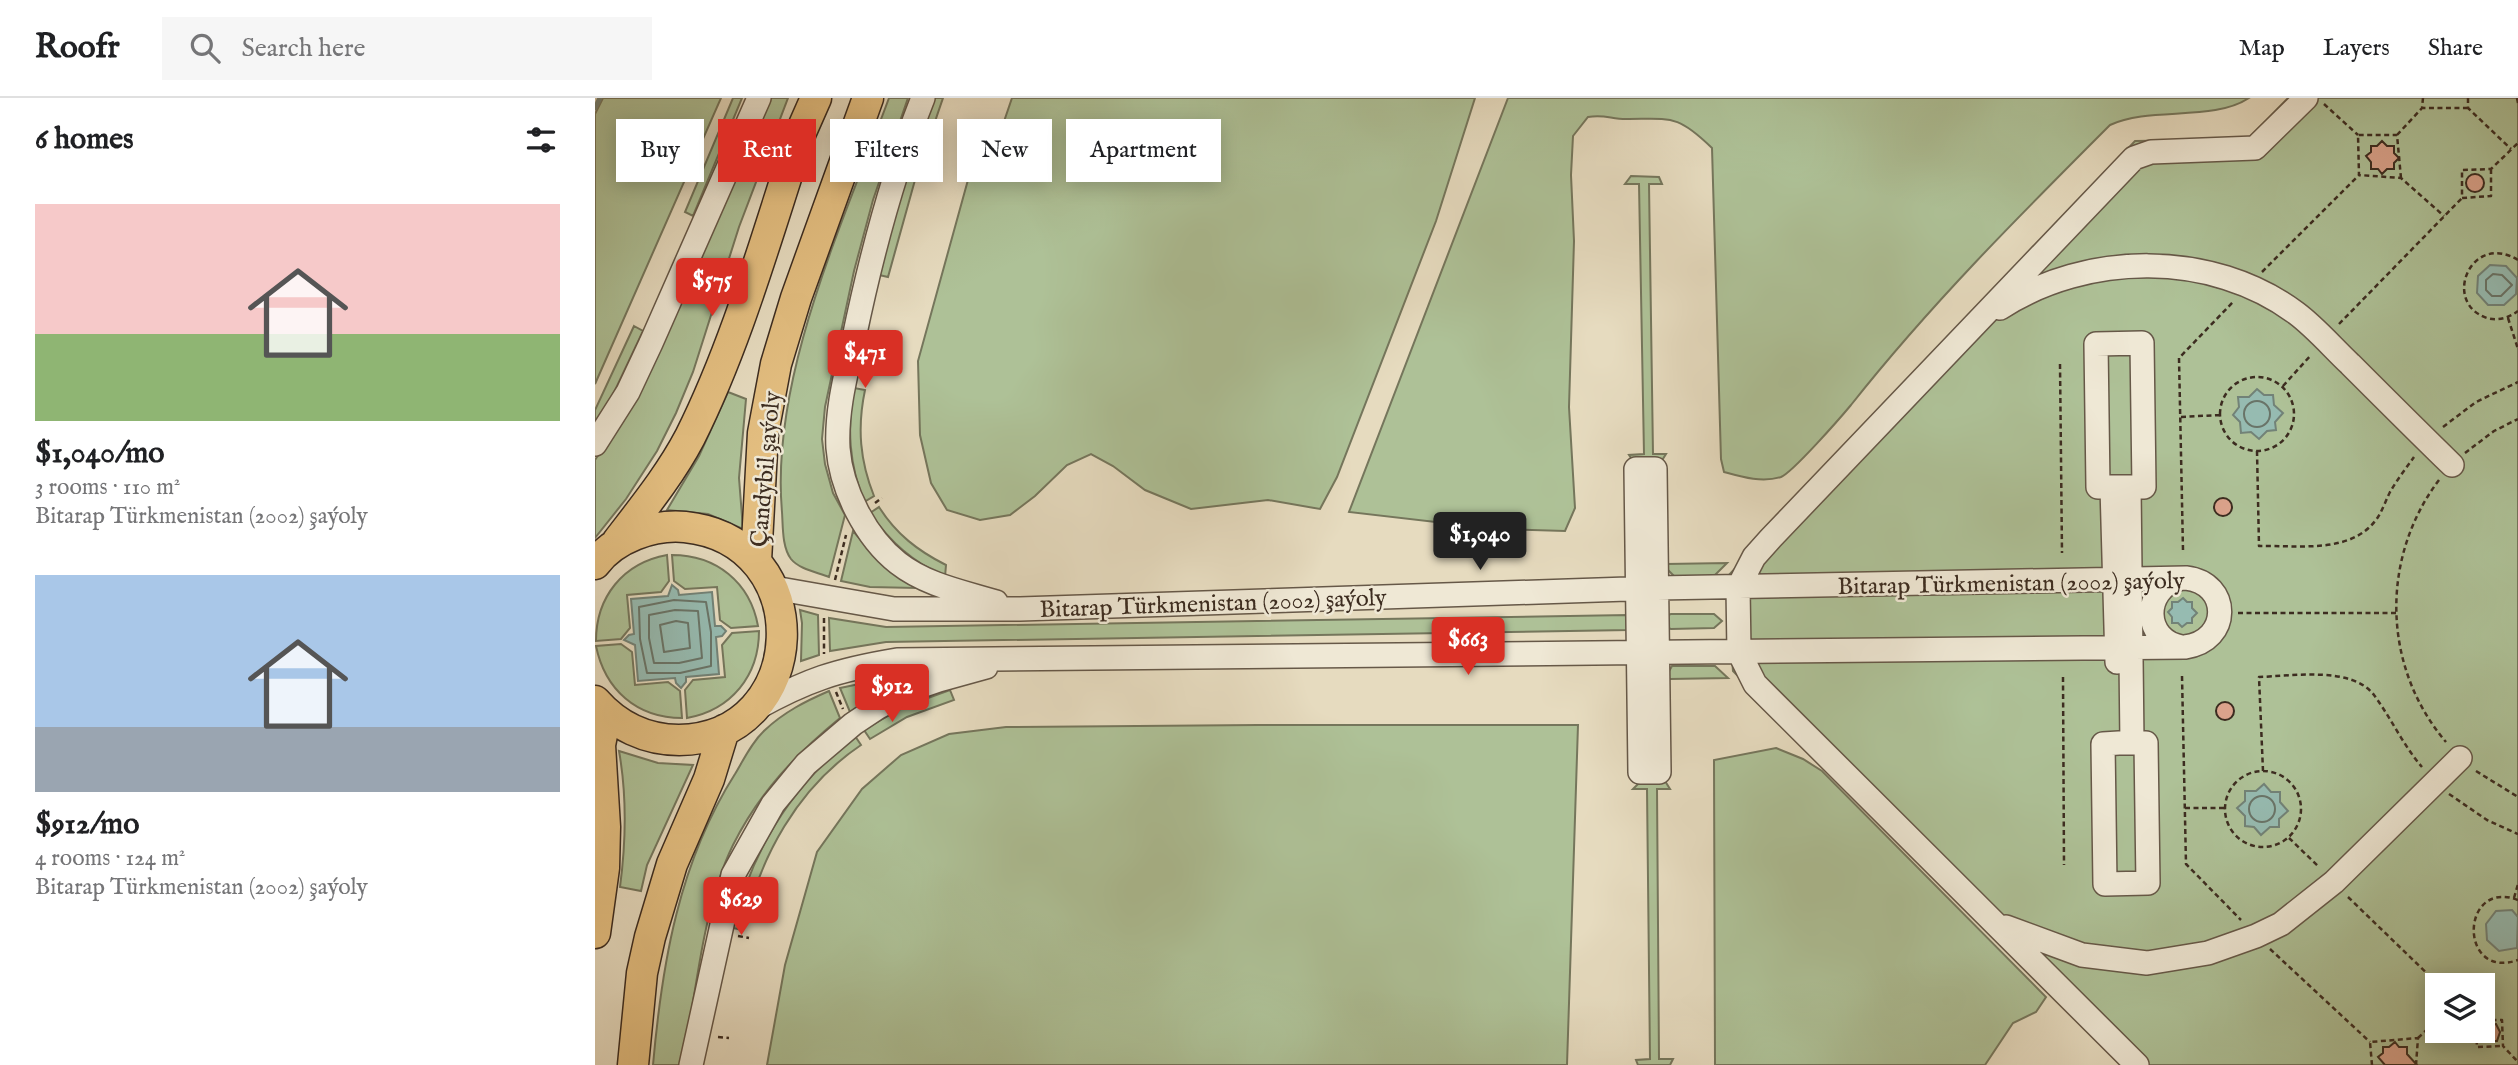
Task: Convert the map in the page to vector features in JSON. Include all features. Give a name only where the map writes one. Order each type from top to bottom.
[{"type":"main road","points":[[601,558],[661,485],[689,439],[721,370],[801,132],[816,98]]},
{"type":"main road","name":"Çandybil şaýoly","points":[[757,561],[763,433],[776,364],[796,298],[868,98]]},
{"type":"main road","points":[[601,558],[642,531],[673,526],[703,529],[732,541],[757,561],[774,588],[783,620],[782,654],[770,685],[750,712],[724,730],[694,740],[663,740],[633,731],[601,708]]},
{"type":"main road","points":[[595,933],[604,868],[601,708]]},
{"type":"main road","points":[[633,1065],[642,973],[650,937],[672,864],[709,779],[724,730]]},
{"type":"street","points":[[595,444],[628,392],[652,342],[759,98]]},
{"type":"street","points":[[923,98],[872,251],[840,402],[838,450],[841,470],[859,514],[896,562],[921,579],[1020,609]]},
{"type":"street","points":[[2137,1065],[1755,684],[1739,652],[1738,588],[1754,557],[1771,538],[2134,158],[2151,152],[2255,148],[2306,98]]},
{"type":"street","points":[[1976,323],[2015,298],[2049,284],[2112,267],[2178,267],[2249,286],[2297,313],[2452,465]]},
{"type":"street","points":[[2096,344],[2142,344],[2144,487],[2121,487],[2098,487],[2096,344]]},
{"type":"street","points":[[2121,487],[2126,743]]},
{"type":"street","points":[[2185,647],[2161,637],[2151,612],[2161,588],[2177,579],[2186,578]]},
{"type":"street","name":"Bitarap Türkmenistan (2002) şaýoly","points":[[750,712],[791,689],[848,668],[897,660],[2185,647],[2203,643],[2210,637],[2219,622],[2220,612],[2210,588],[2195,579],[2186,578],[1647,589],[1020,609],[894,609],[774,588]]},
{"type":"street","points":[[1647,589],[1648,654]]},
{"type":"street","name":"Bitarap Türkmenistan (2002) şaýoly","points":[[691,1065],[695,1036],[733,875],[773,804],[806,764],[853,724],[877,708],[939,680],[1019,658]]},
{"type":"street","points":[[2126,743],[2146,743],[2148,883],[2105,884],[2103,744],[2126,743]]},
{"type":"street","points":[[1996,923],[2048,945],[2082,955],[2147,962],[2207,953],[2256,936],[2289,918],[2334,882],[2460,758]]},
{"type":"path","points":[[2317,98],[2358,135],[2397,135],[2422,108],[2423,98]]},
{"type":"path","points":[[2467,98],[2468,108],[2511,149]]},
{"type":"path","points":[[2517,98],[2518,103]]},
{"type":"path","points":[[2422,108],[2468,108]]},
{"type":"path","points":[[2183,550],[2179,358],[2359,175],[2358,135]]},
{"type":"path","points":[[2397,135],[2401,178]]},
{"type":"path","points":[[2462,198],[2462,170],[2491,169],[2518,143]]},
{"type":"path","points":[[2283,386],[2462,198],[2491,196],[2491,169]]},
{"type":"path","points":[[2359,175],[2401,178],[2444,216]]},
{"type":"path","points":[[2518,260],[2509,255],[2491,253],[2475,261],[2465,276],[2466,297],[2478,313],[2497,319],[2508,318],[2518,312]]},
{"type":"path","points":[[2508,318],[2518,349]]},
{"type":"path","points":[[2060,363],[2062,553]]},
{"type":"path","points":[[2265,377],[2283,386],[2289,393],[2295,411],[2292,429],[2280,444],[2272,449],[2257,451],[2242,449],[2234,443],[2222,427],[2220,415],[2223,397],[2237,382],[2245,378],[2265,377]]},
{"type":"path","points":[[2257,451],[2259,546],[2342,543],[2369,528],[2380,515],[2403,471],[2428,441],[2476,402],[2518,382]]},
{"type":"path","points":[[2181,416],[2220,415]]},
{"type":"path","points":[[2518,419],[2476,443],[2452,465],[2432,490],[2411,528],[2399,570],[2396,613],[2401,656],[2416,697],[2438,734],[2460,758],[2485,778],[2518,797]]},
{"type":"path","points":[[835,580],[847,533]]},
{"type":"path","points":[[2220,612],[2396,613]]},
{"type":"path","points":[[824,618],[824,654]]},
{"type":"path","points":[[2182,676],[2186,864],[2256,936],[2370,1042],[2372,1065]]},
{"type":"path","points":[[2063,677],[2064,865]]},
{"type":"path","points":[[2263,771],[2259,677],[2345,677],[2372,692],[2411,755],[2436,782],[2466,807],[2518,834]]},
{"type":"path","points":[[835,688],[845,715]]},
{"type":"path","points":[[2263,771],[2273,772],[2291,782],[2301,800],[2300,820],[2289,838],[2271,847],[2252,846],[2235,835],[2226,818],[2225,808],[2230,789],[2253,772],[2263,771]]},
{"type":"path","points":[[2185,808],[2225,808]]},
{"type":"path","points":[[2289,838],[2427,973]]},
{"type":"path","points":[[2518,884],[2516,899],[2497,897],[2483,905],[2473,920],[2472,929],[2473,939],[2484,955],[2501,962],[2518,960]]},
{"type":"path","points":[[2495,1020],[2502,1020],[2503,1046],[2518,1062]]},
{"type":"path","points":[[2370,1042],[2418,1038],[2425,1031]]},
{"type":"path","points":[[717,1034],[717,1037],[729,1038]]},
{"type":"path","points":[[2416,1065],[2418,1038]]},
{"type":"path","points":[[2477,1043],[2477,1047],[2503,1046]]},
{"type":"green space","points":[[603,98],[721,98],[704,137],[704,119],[616,119],[616,182],[684,182],[595,384],[595,114]]},
{"type":"green space","points":[[733,98],[742,98],[733,119],[724,119]]},
{"type":"green space","points":[[767,98],[788,98],[780,119],[758,119]]},
{"type":"green space","points":[[889,98],[908,98],[901,119],[881,119]]},
{"type":"green space","points":[[934,98],[943,98],[936,119],[927,119]]},
{"type":"green space","points":[[1012,98],[1475,98],[1436,221],[1337,477],[1320,509],[1268,500],[1191,509],[1145,490],[1113,466],[1091,454],[1067,465],[1035,496],[1010,515],[980,520],[947,510],[931,483],[920,435],[918,361],[967,182],[1052,182],[1052,119],[1005,119]]},
{"type":"green space","points":[[1508,98],[2249,98],[2218,110],[2144,116],[2110,125],[1944,296],[1806,455],[1781,477],[1767,479],[1752,479],[1724,472],[1721,459],[1712,148],[1690,129],[1673,121],[1588,117],[1573,136],[1571,175],[1574,241],[1569,407],[1575,508],[1565,531],[1496,529],[1349,512]]},
{"type":"green space","points":[[2288,98],[2518,98],[2518,1065],[2122,1065],[1733,671],[1726,578],[2135,141],[2248,139]]},
{"type":"green space","points":[[718,134],[718,156],[693,216],[685,212],[698,182],[704,182],[704,167]]},
{"type":"green space","points":[[1631,176],[1659,177],[1662,184],[1649,184],[1653,454],[1666,454],[1661,462],[1633,461],[1629,455],[1644,454],[1639,184],[1625,184]]},
{"type":"green space","points":[[729,182],[756,182],[693,372],[676,413],[657,451],[626,499],[595,538],[595,460],[623,419]]},
{"type":"green space","points":[[857,182],[879,182],[854,271],[825,407],[822,439],[825,464],[833,493],[845,515],[829,577],[803,568],[788,554],[783,530],[781,461],[787,408],[798,355],[832,249]]},
{"type":"green space","points":[[905,182],[914,182],[888,277],[879,275]]},
{"type":"green space","points":[[634,326],[643,331],[609,403],[595,425],[595,410]]},
{"type":"green space","points":[[854,388],[865,390],[861,444],[874,496],[864,502],[852,460],[851,418]]},
{"type":"green space","points":[[728,392],[746,399],[739,478],[743,529],[708,514],[667,510],[699,456]]},
{"type":"green space","points":[[879,507],[908,541],[946,565],[945,577],[912,558],[886,533],[870,513]]},
{"type":"green space","points":[[853,531],[882,564],[915,588],[870,587],[841,581]]},
{"type":"green space","points":[[667,555],[669,581],[661,592],[627,595],[630,628],[621,639],[596,641],[601,610],[615,584],[637,566]]},
{"type":"green space","points":[[672,555],[703,560],[729,574],[747,596],[758,626],[731,628],[720,620],[717,587],[685,589],[674,581]]},
{"type":"green space","points":[[1727,563],[1714,576],[1674,576],[1666,568],[1666,564]]},
{"type":"green space","points":[[800,610],[818,615],[819,655],[801,661],[802,623]]},
{"type":"green space","points":[[1714,614],[1722,621],[1714,628],[1671,629],[1668,628],[1668,615]]},
{"type":"green space","points":[[1628,615],[1629,630],[886,642],[830,651],[829,618],[886,627]]},
{"type":"green space","points":[[759,631],[754,662],[739,688],[717,707],[687,718],[685,690],[693,680],[725,677],[722,645],[732,633]]},
{"type":"green space","points":[[621,644],[632,652],[635,685],[668,682],[680,691],[682,718],[666,717],[637,707],[615,688],[600,662],[596,646]]},
{"type":"green space","points":[[1672,666],[1715,666],[1728,678],[1670,679],[1667,675]]},
{"type":"green space","points":[[912,679],[850,712],[840,688],[864,683]]},
{"type":"green space","points":[[950,690],[954,700],[907,717],[870,739],[864,730],[903,707]]},
{"type":"green space","points":[[829,691],[840,718],[794,760],[767,791],[743,826],[723,869],[701,952],[683,1065],[653,1065],[662,989],[676,914],[700,842],[716,808],[760,735],[788,712]]},
{"type":"green space","points":[[1578,725],[1567,1065],[767,1065],[785,965],[817,852],[862,789],[901,755],[949,734],[1006,727]]},
{"type":"green space","points":[[855,736],[861,745],[838,762],[818,782],[784,826],[760,876],[743,930],[733,928],[751,872],[777,821],[812,776]]},
{"type":"green space","points":[[1776,748],[1803,759],[1822,771],[2046,997],[2036,1012],[2013,1023],[1985,1065],[1715,1065],[1714,760]]},
{"type":"green space","points":[[619,751],[658,763],[693,765],[647,865],[641,891],[620,887],[625,819]]},
{"type":"green space","points":[[1641,781],[1665,781],[1670,789],[1657,789],[1659,1059],[1673,1059],[1670,1065],[1638,1065],[1636,1060],[1650,1059],[1647,789],[1633,789]]},
{"type":"water","points":[[2490,265],[2506,266],[2517,278],[2516,294],[2504,305],[2488,305],[2477,293],[2478,276]]},
{"type":"water","points":[[2257,389],[2264,395],[2273,395],[2274,405],[2283,413],[2275,422],[2276,430],[2267,431],[2259,439],[2251,432],[2241,433],[2240,422],[2233,415],[2239,407],[2238,397],[2249,397]]},
{"type":"water","points":[[672,585],[679,595],[712,592],[715,626],[721,626],[726,631],[722,636],[716,637],[719,674],[686,677],[681,688],[675,678],[638,681],[635,645],[624,640],[634,634],[631,599],[668,596]]},
{"type":"water","points":[[2183,598],[2192,602],[2192,608],[2197,613],[2192,618],[2192,623],[2182,627],[2178,623],[2172,623],[2168,612],[2172,608],[2172,602]]},
{"type":"water","points":[[2264,784],[2271,792],[2280,792],[2280,802],[2288,811],[2279,819],[2279,827],[2270,827],[2261,835],[2254,827],[2245,826],[2245,816],[2237,808],[2245,801],[2245,791],[2256,791]]},
{"type":"water","points":[[2512,910],[2518,917],[2517,948],[2499,951],[2487,940],[2486,924],[2496,911]]},
{"type":"building","points":[[2382,141],[2387,146],[2394,146],[2394,153],[2399,158],[2394,163],[2394,169],[2387,169],[2382,174],[2378,169],[2371,169],[2371,162],[2366,156],[2371,152],[2371,146],[2377,146]]},
{"type":"building","points":[[2475,174],[2483,179],[2484,183],[2479,191],[2475,192],[2467,187],[2466,183],[2471,175]]},
{"type":"building","points":[[2223,498],[2231,503],[2232,507],[2227,515],[2223,516],[2215,511],[2214,507],[2219,499]]},
{"type":"building","points":[[2225,702],[2233,707],[2234,711],[2229,719],[2225,720],[2217,715],[2216,711],[2221,703]]},
{"type":"building","points":[[2495,1024],[2500,1032],[2497,1041],[2495,1041]]},
{"type":"building","points":[[2395,1042],[2399,1047],[2407,1047],[2407,1054],[2417,1065],[2385,1065],[2378,1057],[2383,1053],[2383,1047],[2389,1047]]},
{"type":"waterway","points":[[595,108],[600,98]]}]
